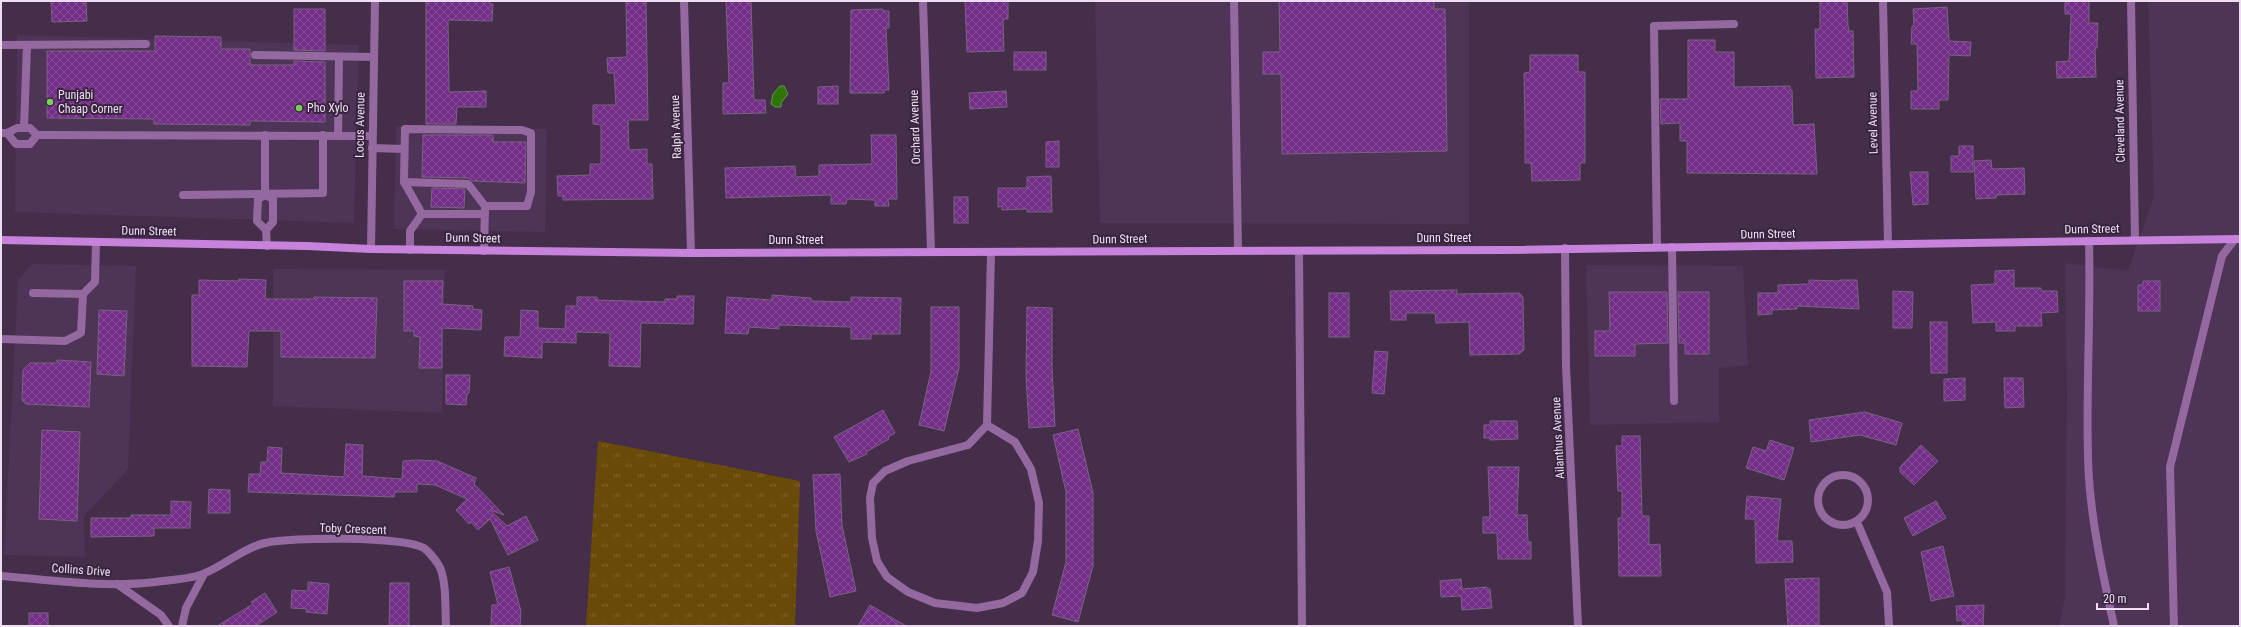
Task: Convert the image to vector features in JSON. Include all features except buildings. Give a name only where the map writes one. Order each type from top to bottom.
[{"type":"street","name":"Locus Avenue","points":[[371,249],[375,1]]},
{"type":"street","name":"Ralph Avenue","points":[[684,1],[691,253]]},
{"type":"street","name":"Orchard Avenue","points":[[923,1],[931,251]]},
{"type":"street","points":[[1234,1],[1238,249]]},
{"type":"street","name":"Level Avenue","points":[[1883,1],[1888,244]]},
{"type":"street","name":"Cleveland Avenue","points":[[2131,1],[2135,240]]},
{"type":"street","points":[[1657,247],[1654,26],[1734,24]]},
{"type":"street","points":[[1,45],[146,44]]},
{"type":"street","points":[[24,128],[27,45]]},
{"type":"street","points":[[255,55],[374,57]]},
{"type":"street","points":[[338,136],[339,57]]},
{"type":"street","points":[[37,136],[30,128],[17,128],[4,133],[16,144],[30,144],[37,136],[372,136]]},
{"type":"street","points":[[422,214],[404,182],[405,129],[522,130],[531,133],[532,192],[527,206],[485,206]]},
{"type":"street","points":[[265,135],[265,194]]},
{"type":"street","points":[[184,195],[323,193],[323,135]]},
{"type":"street","points":[[372,148],[404,149]]},
{"type":"street","points":[[404,182],[468,184],[485,206],[484,251]]},
{"type":"street","points":[[265,194],[258,199],[257,221],[266,230],[267,246]]},
{"type":"street","points":[[265,194],[273,199],[273,222],[266,230]]},
{"type":"street","points":[[410,250],[410,231],[422,214],[447,211],[485,214]]},
{"type":"street","points":[[2174,626],[2170,467],[2222,256],[2237,239]]},
{"type":"street","name":"Dunn Street","points":[[1,240],[484,251],[691,253],[931,251],[991,253],[1238,249],[1299,251],[1672,247],[2237,239]]},
{"type":"street","points":[[2089,241],[2088,456],[2096,539],[2114,626]]},
{"type":"street","points":[[1,339],[65,341],[81,333],[84,294],[95,282],[96,242]]},
{"type":"street","points":[[1672,247],[1674,401]]},
{"type":"street","name":"Ailanthus Avenue","points":[[1565,248],[1566,366],[1578,626]]},
{"type":"street","points":[[1299,251],[1302,626]]},
{"type":"street","points":[[987,425],[1015,442],[1031,469],[1039,503],[1038,541],[1033,572],[1022,593],[1003,603],[977,608],[935,603],[908,592],[886,577],[877,561],[872,538],[870,498],[873,483],[885,471],[908,460],[968,445],[987,425],[991,253]]},
{"type":"street","points":[[34,293],[84,294]]},
{"type":"street","points":[[1843,475],[1852,477],[1864,486],[1868,494],[1868,506],[1863,516],[1856,522],[1841,526],[1833,524],[1820,512],[1818,495],[1827,481],[1835,476],[1843,475]]},
{"type":"street","points":[[1856,522],[1887,592],[1890,626]]},
{"type":"street","name":"Toby Crescent","points":[[117,584],[155,582],[204,574],[263,543],[302,539],[380,541],[413,544],[425,549],[439,565],[445,591],[446,626]]},
{"type":"street","points":[[182,626],[186,608],[204,574]]},
{"type":"street","name":"Collins Drive","points":[[1,576],[117,584],[161,615],[169,626]]},
{"type":"shaded area","points":[[1095,1],[1469,1],[1469,224],[1100,223]]},
{"type":"shaded area","points":[[2148,1],[2240,1],[2240,626],[2059,626],[2065,597],[2067,394],[2065,263],[2128,271],[2154,197]]},
{"type":"shaded area","points":[[17,35],[359,45],[354,223],[15,212]]},
{"type":"shaded area","points":[[780,86],[784,86],[788,94],[781,103],[781,107],[775,107],[771,104],[773,94]]},
{"type":"shaded area","points":[[396,126],[547,129],[545,232],[394,229]]},
{"type":"shaded area","points":[[32,264],[136,266],[128,469],[84,516],[85,557],[4,555],[18,281]]},
{"type":"shaded area","points":[[1586,265],[1743,266],[1748,365],[1719,368],[1719,422],[1590,425]]},
{"type":"shaded area","points":[[273,269],[445,270],[442,413],[273,406]]},
{"type":"green space","points":[[598,441],[800,481],[795,626],[586,626]]},
{"type":"place","name":"Punjabi Chaap Corner","points":[[50,102]]},
{"type":"place","name":"Pho Xylo","points":[[299,108]]}]
